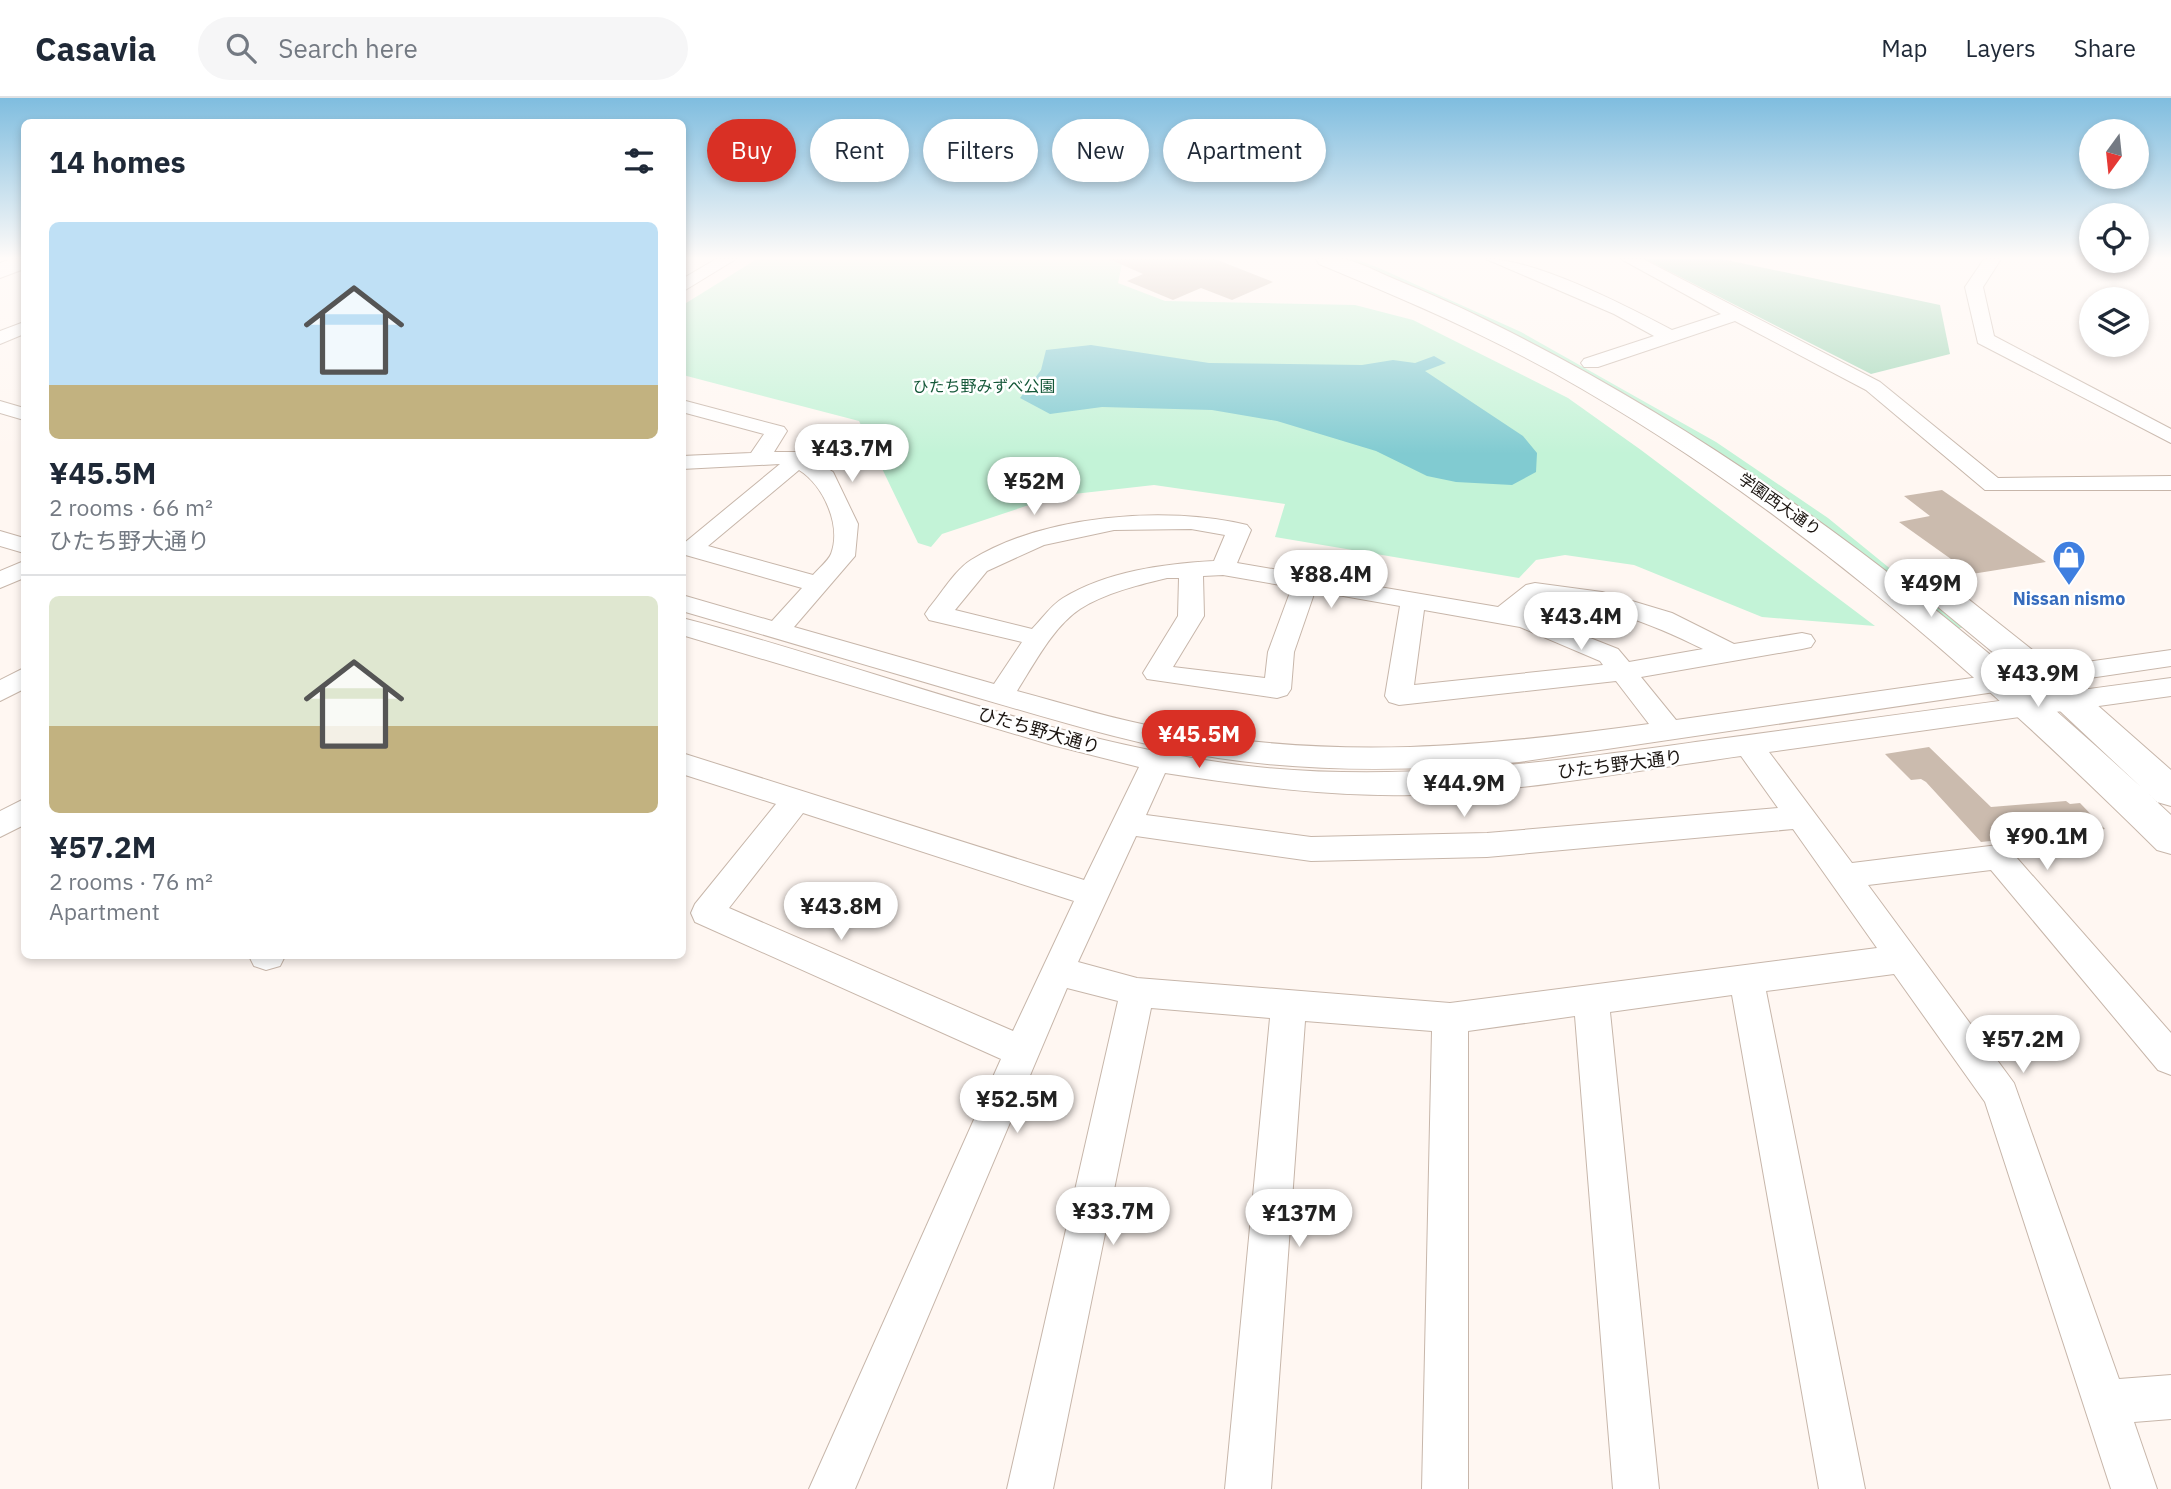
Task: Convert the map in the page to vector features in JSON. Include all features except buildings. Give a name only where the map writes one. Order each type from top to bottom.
[{"type":"main road","name":"学園西大通り","points":[[1477,324],[1632,406],[1822,533],[1960,642],[2003,680],[2071,701],[2171,792]]},
{"type":"main road","name":"学園西大通り","points":[[1511,324],[1591,363],[1752,459],[1845,522],[1956,605],[2171,839]]},
{"type":"street","points":[[1646,324],[1667,335]]},
{"type":"street","points":[[1591,363],[1705,324]]},
{"type":"street","points":[[1752,324],[1873,386],[1993,485],[2171,484]]},
{"type":"street","points":[[1982,324],[1985,339],[2171,437]]},
{"type":"street","points":[[0,338],[21,329]]},
{"type":"street","points":[[0,407],[21,413]]},
{"type":"street","points":[[686,407],[777,431],[758,459]]},
{"type":"street","points":[[0,426],[21,432]]},
{"type":"street","points":[[686,463],[793,457],[825,477],[846,524],[843,556],[777,631]]},
{"type":"street","points":[[798,460],[691,549],[820,585]]},
{"type":"street","points":[[1038,638],[938,614],[978,566],[1037,540],[1114,523],[1191,522],[1239,530],[1223,568]]},
{"type":"street","points":[[0,538],[21,545]]},
{"type":"street","points":[[1000,696],[1038,638],[1070,604],[1121,582],[1167,571],[1223,568],[1526,620],[1609,655],[1668,729]]},
{"type":"street","points":[[1191,569],[1191,616],[1156,673],[1277,690],[1281,652],[1306,582]]},
{"type":"street","points":[[0,581],[21,570]]},
{"type":"street","points":[[1503,616],[1535,590],[1593,597],[1663,619],[1731,653]]},
{"type":"street","points":[[1413,601],[1399,696],[1621,672],[1802,641]]},
{"type":"street","name":"ひたち野大通り","points":[[686,604],[1000,696],[1167,740],[1298,758],[1468,757],[2003,680]]},
{"type":"street","name":"ひたち野大通り","points":[[686,627],[1062,738],[1156,761],[1255,777],[1416,784],[1515,777],[1749,745],[2037,691],[2171,658]]},
{"type":"street","points":[[2071,701],[2171,687]]},
{"type":"street","points":[[1749,745],[1799,817],[1846,876],[1901,960],[2001,1095],[2134,1489]]},
{"type":"street","points":[[832,1489],[1057,971],[1156,761]]},
{"type":"street","points":[[686,764],[1093,895]]},
{"type":"street","points":[[797,799],[707,913],[1022,1052]]},
{"type":"street","points":[[0,826],[21,812]]},
{"type":"street","points":[[1127,824],[1311,849],[1487,845],[1799,817]]},
{"type":"street","points":[[1846,876],[1998,857],[2171,1059]]},
{"type":"street","points":[[1057,971],[1137,992],[1451,1018],[1901,960]]},
{"type":"street","points":[[1746,979],[1842,1489]]},
{"type":"street","points":[[1030,1489],[1137,992]]},
{"type":"street","points":[[1591,1000],[1636,1489]]},
{"type":"street","points":[[1248,1489],[1289,1004]]},
{"type":"street","points":[[1445,1489],[1451,1018]]},
{"type":"street","points":[[2105,1402],[2171,1397]]},
{"type":"green space","name":"ひたち野みずべ公園","points":[[686,324],[1421,324],[1568,398],[1875,626],[1762,617],[1634,565],[1565,555],[1536,560],[1519,578],[1275,537],[1285,504],[1154,485],[1056,496],[942,534],[931,547],[918,543],[859,421],[686,376]]},
{"type":"green space","points":[[1463,324],[1503,324],[1521,332],[1716,442],[1828,518],[1963,628],[1955,628],[1742,470]]},
{"type":"green space","points":[[1773,324],[1944,324],[1950,354],[1871,374]]},
{"type":"water","points":[[1091,345],[1209,363],[1362,365],[1393,360],[1415,363],[1434,356],[1446,363],[1425,371],[1523,436],[1537,453],[1536,472],[1512,485],[1456,482],[1427,476],[1376,451],[1277,421],[1212,410],[1102,407],[1050,414],[1020,398],[1041,370],[1046,350]]},
{"type":"place","name":"Nissan nismo","points":[[2069,587]]}]
